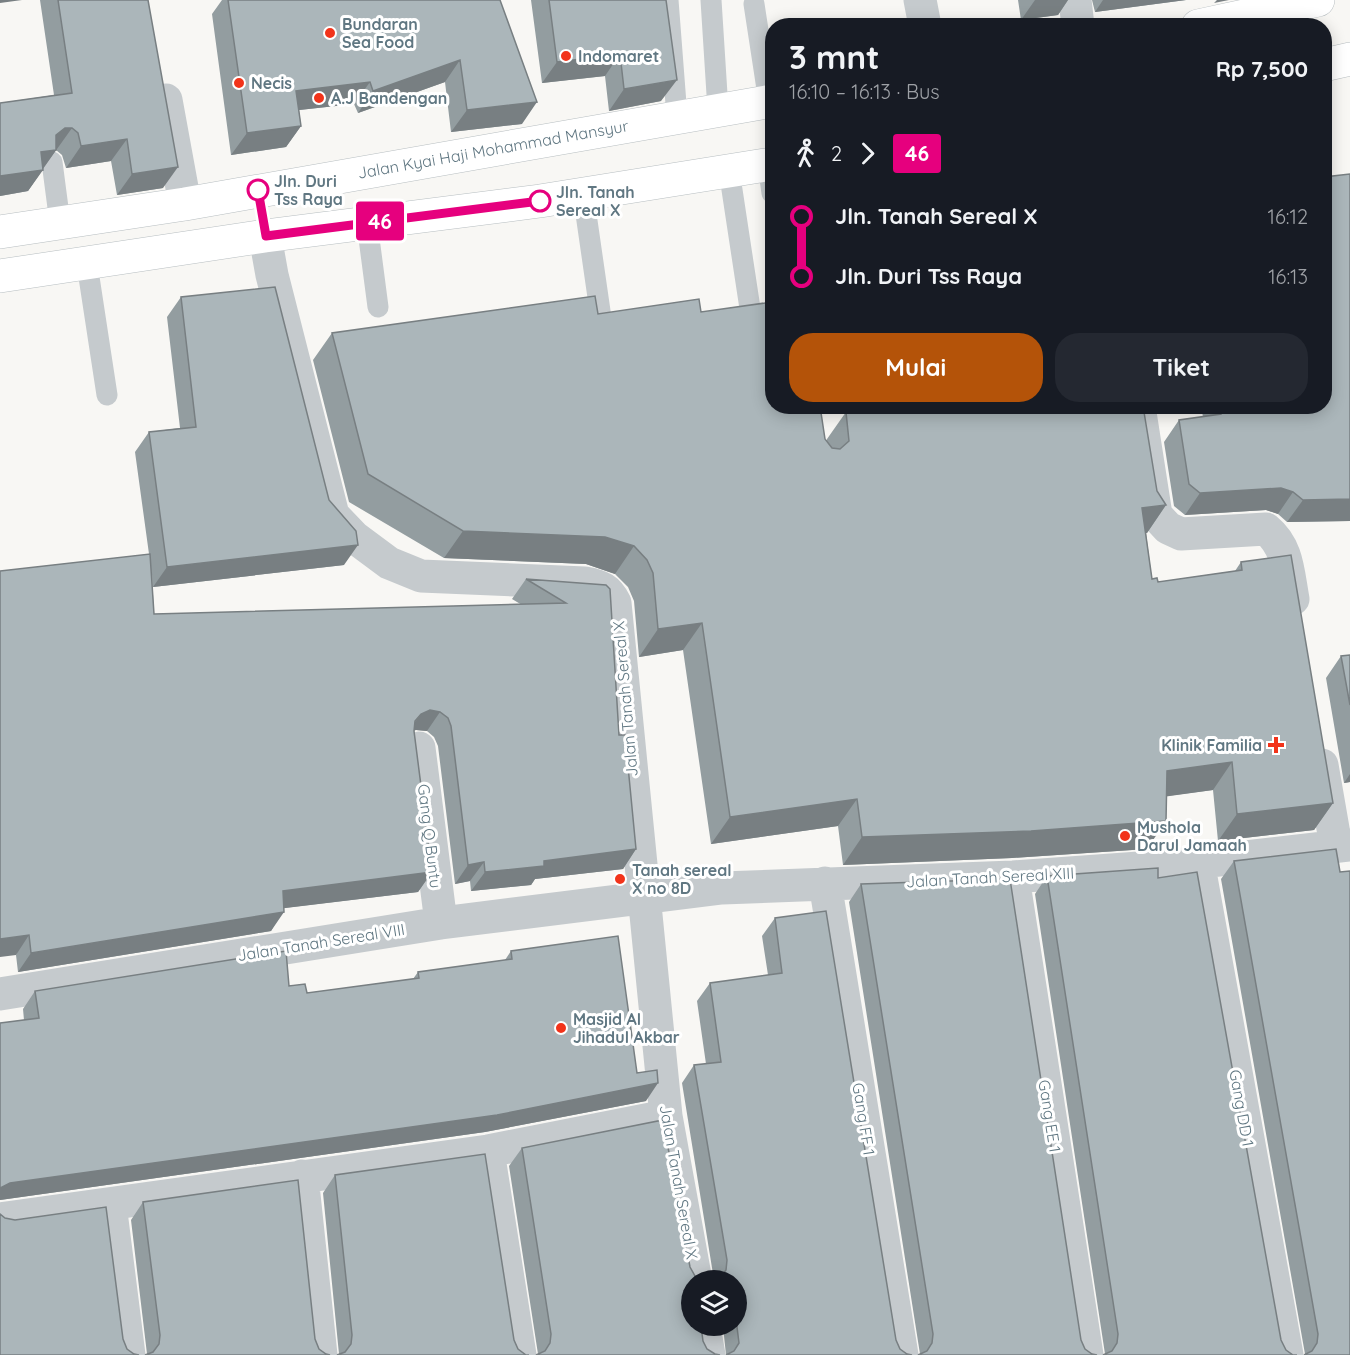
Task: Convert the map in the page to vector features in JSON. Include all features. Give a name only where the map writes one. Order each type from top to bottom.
[{"type":"main road","points":[[1235,18],[1318,0]]},
{"type":"main road","points":[[1332,63],[1350,59]]},
{"type":"main road","name":"Jalan Kyai Haji Mohammad Mansyur","points":[[0,232],[185,204],[765,103]]},
{"type":"main road","points":[[0,276],[266,236],[540,201],[729,170],[765,173]]},
{"type":"main road","points":[[258,190],[266,236]]},
{"type":"main road","points":[[185,204],[193,248]]},
{"type":"street","points":[[921,0],[924,18]]},
{"type":"street","points":[[1075,0],[1077,18]]},
{"type":"street","points":[[160,68],[185,204]]},
{"type":"street","name":"Jalan Tanah Sereal X","points":[[266,236],[272,275],[333,515],[354,537],[389,563],[421,576],[585,583],[600,586],[609,592],[617,615],[666,1116],[694,1270]]},
{"type":"street","points":[[1140,414],[1156,515],[1168,528],[1181,534],[1266,529],[1277,538],[1285,552],[1299,634]]},
{"type":"street","name":"Jalan Tanah Sereal XIII","points":[[643,898],[722,888],[1012,877],[1167,866],[1343,846],[1317,740]]},
{"type":"street","name":"Gang Q Buntu","points":[[419,748],[441,923]]},
{"type":"street","name":"Gang DD 1","points":[[1198,861],[1287,1355]]},
{"type":"street","name":"Gang EE 1","points":[[1012,877],[1087,1355]]},
{"type":"street","name":"Gang FF 1","points":[[825,883],[902,1355]]},
{"type":"street","name":"Jalan Tanah Sereal VIII","points":[[0,994],[441,923],[643,898]]},
{"type":"street","points":[[0,1219],[488,1151],[666,1116]]},
{"type":"street","points":[[488,1151],[520,1355]]},
{"type":"street","points":[[302,1176],[321,1355]]},
{"type":"street","points":[[110,1204],[129,1355]]},
{"type":"street","points":[[706,1336],[709,1355]]},
{"type":"lane","points":[[668,0],[677,117]]},
{"type":"lane","points":[[711,0],[718,110]]},
{"type":"lane","points":[[754,4],[765,67]]},
{"type":"lane","points":[[52,162],[60,223]]},
{"type":"lane","points":[[729,170],[751,315]]},
{"type":"lane","points":[[583,193],[601,318]]},
{"type":"lane","points":[[367,223],[378,307]]},
{"type":"lane","points":[[87,264],[107,395]]},
{"type":"building","points":[[58,0],[148,0],[178,167],[132,174],[127,139],[81,146],[78,133],[72,128],[65,128],[56,135],[56,150],[41,152],[43,170],[0,176],[0,103],[72,93]]},
{"type":"building","points":[[228,0],[500,0],[537,102],[467,110],[460,60],[373,91],[370,82],[296,91],[301,126],[247,133]]},
{"type":"building","points":[[549,0],[666,0],[677,80],[624,89],[620,54],[557,62]]},
{"type":"building","points":[[1350,174],[1350,499],[1303,500],[1293,492],[1281,488],[1200,493],[1189,484],[1179,420],[1221,414],[1332,414],[1332,176]]},
{"type":"building","points":[[275,287],[329,500],[356,531],[358,545],[167,567],[149,432],[196,427],[181,297]]},
{"type":"building","points":[[595,296],[598,314],[699,299],[701,312],[765,303],[765,414],[821,414],[825,439],[832,448],[840,449],[849,441],[846,414],[1144,414],[1157,491],[1166,505],[1142,508],[1152,579],[1157,578],[1158,582],[1242,570],[1241,562],[1291,555],[1333,803],[1237,814],[1232,762],[1167,771],[1166,821],[1031,831],[862,837],[857,799],[730,817],[702,623],[658,629],[653,573],[647,560],[634,546],[605,537],[463,531],[368,474],[332,333]]},
{"type":"building","points":[[150,554],[154,614],[566,603],[526,579],[606,585],[610,589],[619,735],[625,735],[636,849],[544,861],[544,866],[485,872],[484,862],[468,865],[451,726],[448,718],[440,712],[430,710],[421,714],[415,721],[414,731],[432,872],[283,891],[284,912],[31,953],[29,935],[0,939],[0,571]]},
{"type":"building","points":[[1350,655],[1350,705],[1341,656]]},
{"type":"building","points":[[1336,849],[1340,872],[1350,871],[1350,1355],[1304,1355],[1312,1351],[1317,1343],[1318,1334],[1234,861]]},
{"type":"building","points":[[1158,868],[1158,878],[1197,872],[1281,1340],[1286,1350],[1293,1355],[1103,1355],[1112,1351],[1117,1343],[1118,1334],[1047,876]]},
{"type":"building","points":[[1010,879],[1081,1340],[1085,1349],[1097,1355],[918,1355],[927,1351],[932,1343],[933,1334],[861,884]]},
{"type":"building","points":[[826,911],[896,1340],[900,1349],[912,1355],[726,1355],[734,1351],[739,1343],[738,1336],[747,1336],[747,1270],[726,1270],[727,1260],[694,1065],[721,1062],[710,983],[782,973],[775,918]]},
{"type":"building","points":[[618,936],[637,1073],[657,1070],[658,1083],[497,1115],[10,1183],[0,1188],[0,1023],[39,1018],[35,991],[286,951],[289,986],[305,984],[307,993],[419,978],[418,972],[512,959],[511,951]]},
{"type":"building","points":[[663,1120],[692,1270],[681,1270],[681,1336],[702,1336],[707,1349],[720,1355],[536,1355],[545,1351],[550,1343],[551,1334],[522,1148]]},
{"type":"building","points":[[485,1154],[514,1340],[518,1349],[526,1355],[337,1355],[345,1352],[351,1344],[352,1335],[335,1175]]},
{"type":"building","points":[[298,1180],[315,1339],[319,1349],[330,1355],[145,1355],[153,1352],[159,1344],[160,1335],[143,1202]]},
{"type":"building","points":[[106,1207],[123,1339],[127,1349],[139,1355],[0,1355],[0,1214],[5,1218],[15,1220]]},
{"type":"bus line","name":"46","points":[[258,190],[266,236],[540,201]]},
{"type":"place","name":"Bundaran Sea Food","points":[[330,33]]},
{"type":"place","name":"Indomaret","points":[[566,56]]},
{"type":"place","name":"Necis","points":[[239,83]]},
{"type":"place","name":"A.J Bandengan","points":[[319,98]]},
{"type":"place","name":"Jln. Duri Tss Raya","points":[[258,190]]},
{"type":"place","name":"Jln. Tanah Sereal X","points":[[540,201]]},
{"type":"place","name":"Klinik Familia","points":[[1276,745]]},
{"type":"place","name":"Mushola Darul Jamaah","points":[[1125,836]]},
{"type":"place","name":"Tanah sereal X no 8D","points":[[620,879]]},
{"type":"place","name":"Masjid Al Jihadul Akbar","points":[[561,1028]]}]
